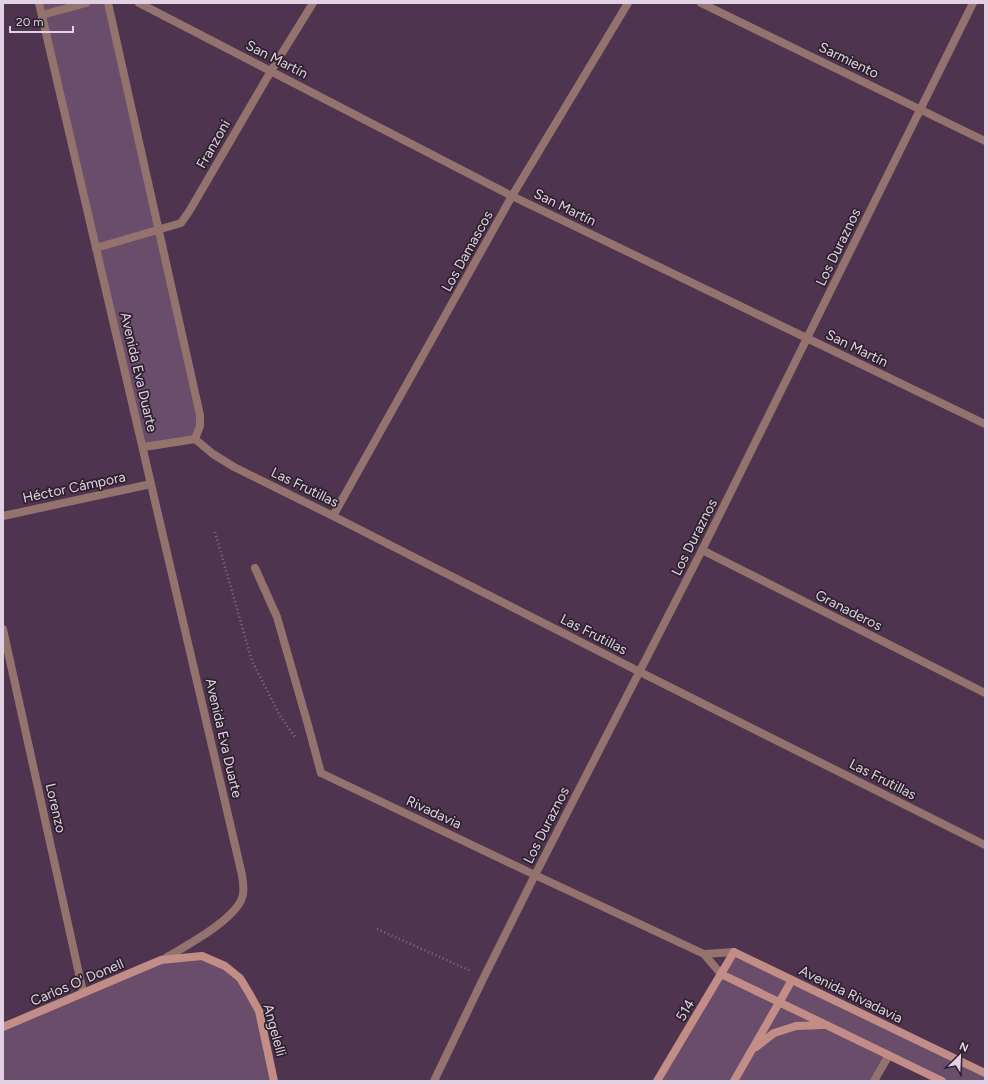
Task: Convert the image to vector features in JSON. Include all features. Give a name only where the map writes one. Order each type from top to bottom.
[{"type":"main road","name":"514","points":[[657,1081],[734,952]]},
{"type":"main road","name":"Avenida Rivadavia","points":[[734,952],[985,1073]]},
{"type":"main road","name":"Angelelli","points":[[161,960],[202,956],[225,966],[240,978],[259,1011],[274,1081]]},
{"type":"main road","name":"Carlos O' Donell","points":[[3,1027],[161,960]]},
{"type":"main road","name":"Avenida Rivadavia","points":[[721,974],[942,1081]]},
{"type":"main road","points":[[734,1081],[792,980]]},
{"type":"main road","points":[[752,1050],[774,1033],[796,1026],[825,1025]]},
{"type":"street","name":"Avenida Eva Duarte","points":[[39,3],[144,448],[150,484],[242,875],[243,895],[236,909],[212,929],[161,960]]},
{"type":"street","points":[[42,15],[86,3]]},
{"type":"street","points":[[108,3],[200,415],[200,426],[195,439]]},
{"type":"street","name":"San Martín","points":[[139,3],[512,196],[985,424]]},
{"type":"street","name":"Franzoni","points":[[96,248],[181,223],[313,3]]},
{"type":"street","name":"Los Damascos","points":[[333,516],[512,196],[628,3]]},
{"type":"street","name":"Sarmiento","points":[[700,3],[985,141]]},
{"type":"street","name":"Los Duraznos","points":[[434,1081],[535,875],[702,550],[973,3]]},
{"type":"street","name":"Avenida Eva Duarte","points":[[144,448],[195,439]]},
{"type":"street","name":"Las Frutillas","points":[[195,439],[234,467],[985,845]]},
{"type":"street","name":"Héctor Cámpora","points":[[3,516],[150,484]]},
{"type":"street","name":"Granaderos","points":[[702,550],[985,693]]},
{"type":"street","name":"Rivadavia","points":[[255,568],[276,617],[321,773],[535,875]]},
{"type":"street","name":"Lorenzo","points":[[3,629],[84,992]]},
{"type":"street","name":"Avenida Rivadavia","points":[[535,875],[704,954],[721,974]]},
{"type":"street","name":"Avenida Rivadavia","points":[[704,954],[734,952]]},
{"type":"street","points":[[874,1081],[889,1055]]},
{"type":"path","points":[[215,532],[252,662],[280,716],[298,742]]},
{"type":"path","points":[[377,929],[484,977]]},
{"type":"shaded area","points":[[39,3],[108,3],[200,415],[195,439],[144,447]]},
{"type":"shaded area","points":[[734,952],[985,1073],[985,1081],[942,1081],[889,1055],[874,1081],[657,1081]]},
{"type":"shaded area","points":[[202,956],[240,978],[259,1011],[274,1081],[3,1081],[3,1027],[161,960]]}]
